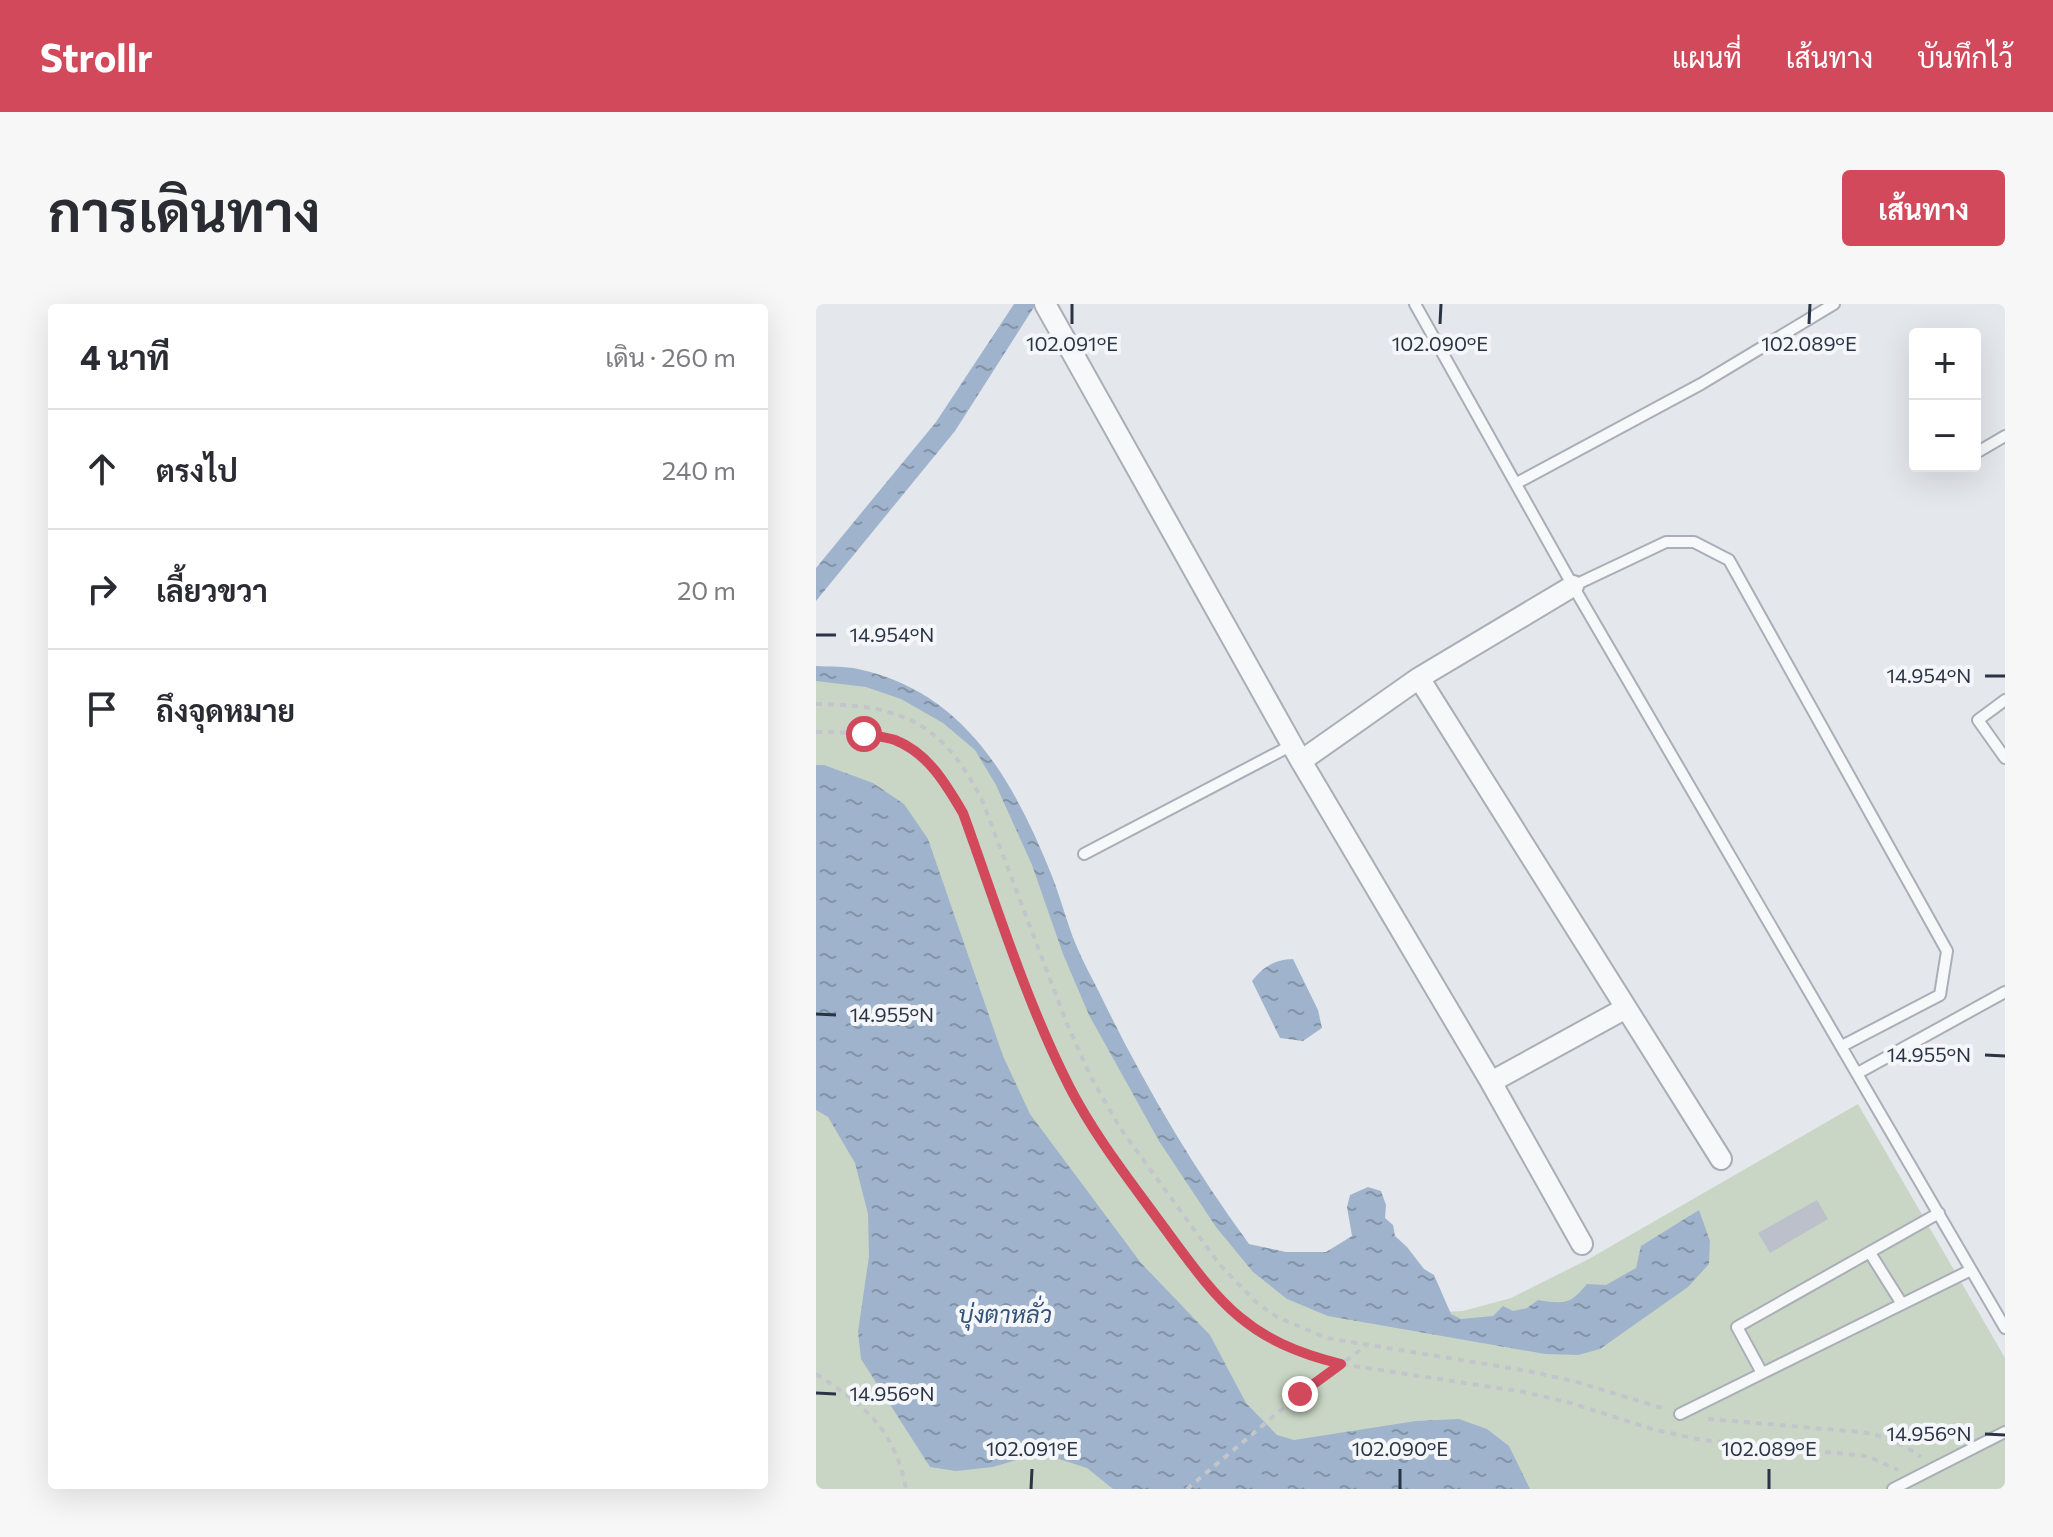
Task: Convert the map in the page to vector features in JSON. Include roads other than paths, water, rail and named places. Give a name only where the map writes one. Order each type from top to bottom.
[{"type":"street","points":[[1046,306],[1296,753],[1491,1082],[1582,1244]]},
{"type":"street","points":[[1296,753],[1573,586]]},
{"type":"street","points":[[1419,678],[1721,1159]]},
{"type":"street","points":[[1491,1082],[1626,1008]]},
{"type":"lane","points":[[1416,304],[1573,586],[2005,1328]]},
{"type":"lane","points":[[1517,483],[1701,384],[1834,304]]},
{"type":"lane","points":[[1981,450],[2005,436]]},
{"type":"lane","points":[[1573,586],[1666,542],[1694,542],[1729,560],[1947,951],[1940,995],[1842,1046]]},
{"type":"lane","points":[[2005,700],[1978,720],[2005,758]]},
{"type":"lane","points":[[1084,854],[1296,753]]},
{"type":"lane","points":[[1858,1073],[2005,992]]},
{"type":"lane","points":[[1762,1373],[1737,1327],[1939,1213]]},
{"type":"lane","points":[[1870,1253],[1902,1304]]},
{"type":"lane","points":[[1680,1414],[1971,1270]]},
{"type":"lane","points":[[1893,1489],[2005,1432]]},
{"type":"water","points":[[1014,304],[1036,304],[955,431],[816,601],[816,568],[936,422]]},
{"type":"water","points":[[816,666],[853,668],[896,681],[929,698],[957,720],[981,746],[1021,807],[1052,876],[1079,951],[1133,1059],[1188,1154],[1249,1244],[1286,1252],[1326,1252],[1352,1236],[1347,1207],[1350,1195],[1368,1187],[1381,1191],[1386,1205],[1385,1218],[1393,1225],[1395,1236],[1424,1269],[1434,1275],[1451,1314],[1461,1319],[1493,1316],[1503,1306],[1513,1311],[1527,1308],[1538,1300],[1566,1301],[1576,1296],[1587,1284],[1606,1285],[1636,1268],[1641,1246],[1699,1210],[1710,1241],[1709,1264],[1688,1287],[1600,1349],[1578,1355],[1545,1354],[1328,1316],[1287,1299],[1253,1272],[1216,1227],[1159,1141],[1089,1015],[1063,954],[1032,865],[996,785],[975,750],[943,723],[901,699],[866,687],[816,681]]},
{"type":"water","name":"บุ่งตาหลั่ว","points":[[816,765],[824,765],[873,783],[904,804],[928,839],[1003,1056],[1030,1114],[1141,1263],[1210,1335],[1246,1403],[1277,1435],[1294,1440],[1416,1421],[1459,1419],[1487,1429],[1509,1446],[1530,1489],[1113,1489],[1087,1468],[1040,1453],[993,1467],[956,1471],[930,1467],[861,1359],[858,1332],[869,1256],[868,1214],[855,1163],[828,1117],[816,1110]]},
{"type":"water","points":[[1293,959],[1318,1010],[1322,1028],[1303,1041],[1280,1038],[1252,981],[1270,965]]}]
